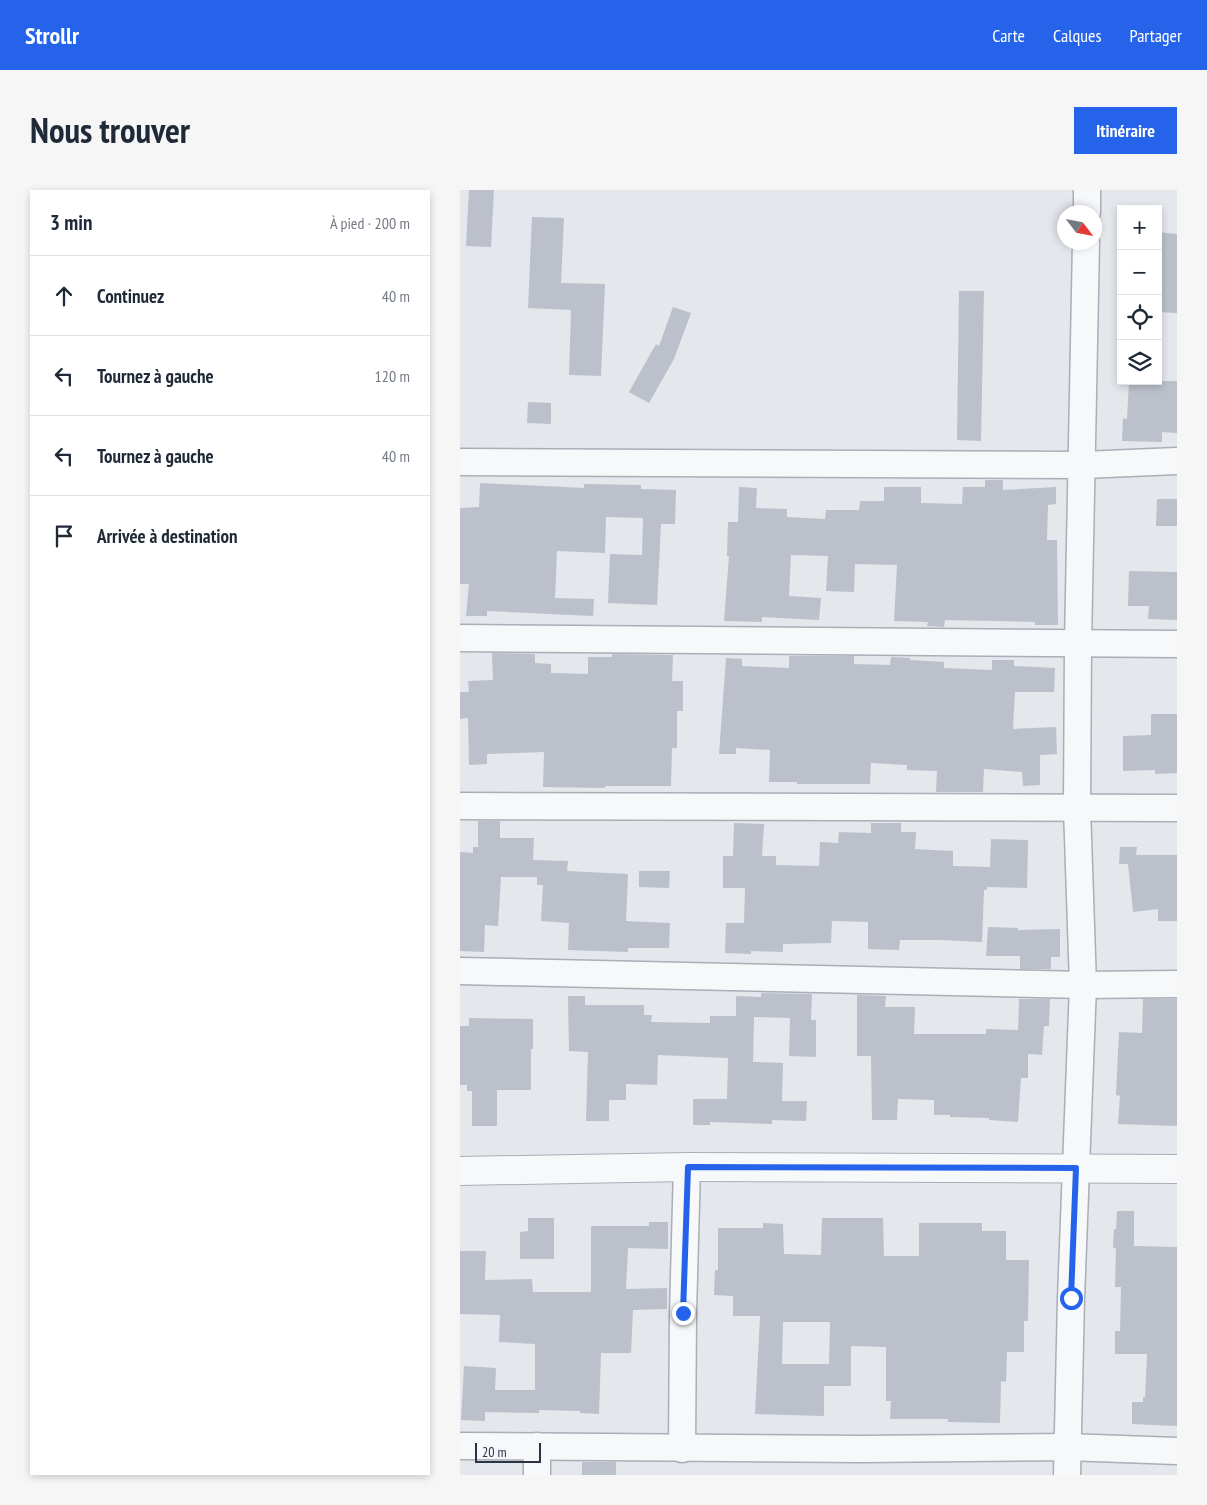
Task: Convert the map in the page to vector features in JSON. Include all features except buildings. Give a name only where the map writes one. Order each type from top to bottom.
[{"type":"street","points":[[1087,190],[1087,205]]},
{"type":"street","points":[[1067,1475],[1083,985],[1077,808],[1078,644],[1086,250]]},
{"type":"street","points":[[460,462],[1083,465],[1177,461]]},
{"type":"street","points":[[460,638],[1177,644]]},
{"type":"street","points":[[460,806],[1177,808]]},
{"type":"street","points":[[460,971],[1083,985],[1177,984]]},
{"type":"street","points":[[682,1449],[683,1313],[688,1167]]},
{"type":"street","points":[[460,1172],[688,1167],[1177,1169]]},
{"type":"street","points":[[460,1446],[682,1449],[1068,1447],[1177,1451]]},
{"type":"street","points":[[537,1446],[537,1475]]},
{"type":"route","points":[[683,1313],[688,1167],[1076,1168],[1071,1298]]}]
